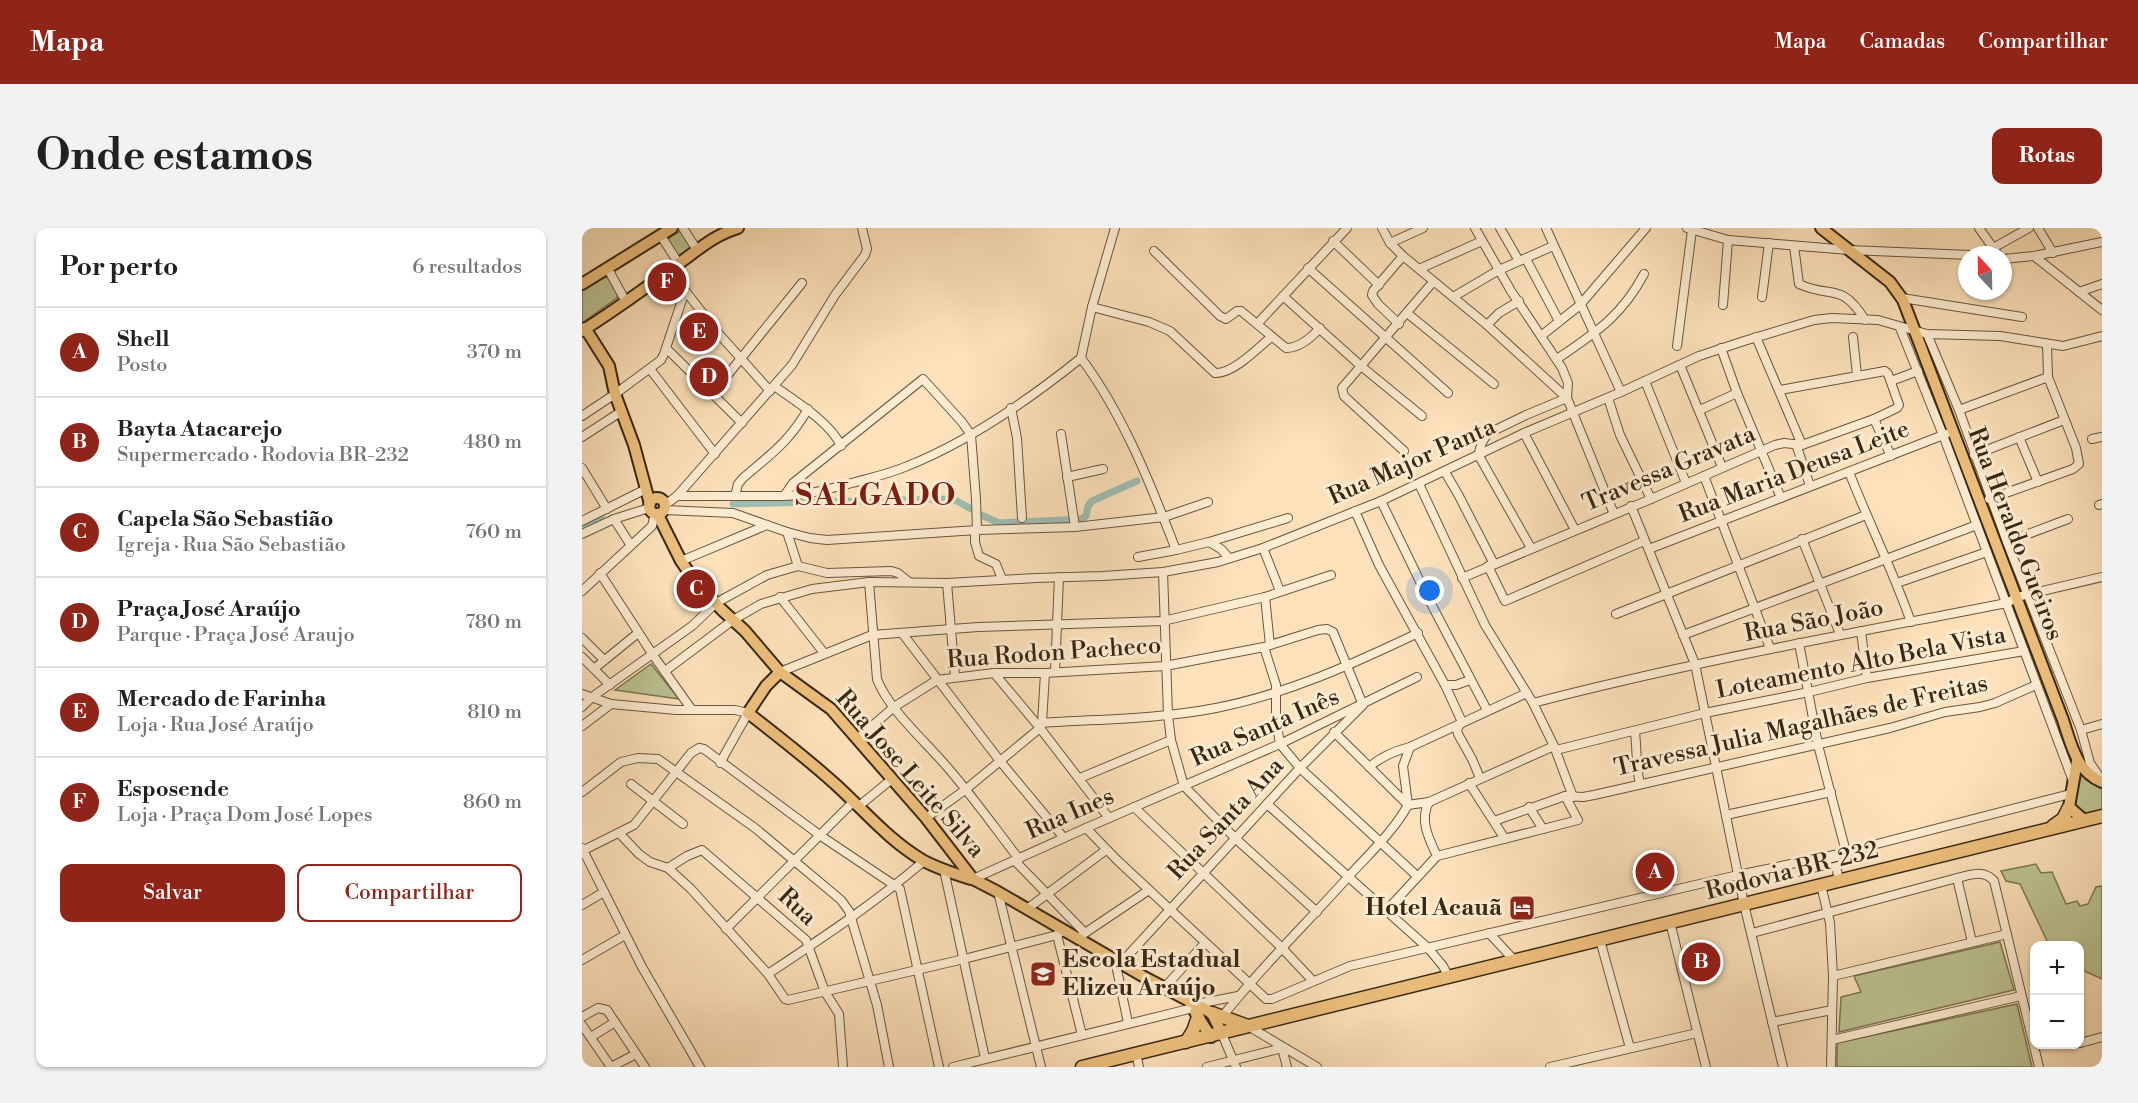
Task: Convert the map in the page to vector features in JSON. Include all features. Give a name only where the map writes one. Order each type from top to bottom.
[{"type":"highway","points":[[2051,828],[2063,819],[2071,795]]},
{"type":"highway","name":"Rodovia BR-232","points":[[1185,1042],[2102,816]]},
{"type":"highway","points":[[1082,1067],[1185,1042],[1193,1031],[1193,1008]]},
{"type":"highway","points":[[1217,1015],[1248,1026]]},
{"type":"main road","points":[[582,284],[672,228]]},
{"type":"main road","points":[[657,508],[646,489],[615,394],[609,366],[584,330],[697,250],[725,232],[738,228]]},
{"type":"main road","name":"Rua Heraldo Gueiros","points":[[1821,228],[1890,282],[1902,299],[1914,327],[1948,433],[1986,500],[2017,599],[2077,761],[2098,781]]},
{"type":"main road","name":"Rua Jose Leite Silva","points":[[657,508],[681,561],[692,577],[780,672],[831,709],[926,818],[973,879],[1027,909],[1060,932],[1082,935],[1118,962],[1164,988],[1193,1008],[1216,1035]]},
{"type":"main road","points":[[780,672],[766,686],[748,713],[802,754],[898,843],[924,861],[973,879]]},
{"type":"main road","name":"Rua Heraldo Gueiros","points":[[2071,795],[2077,761]]},
{"type":"main road","points":[[2071,795],[2076,815],[2084,820]]},
{"type":"main road","name":"Rua Jose Leite Silva","points":[[1193,1008],[1217,1015]]},
{"type":"main road","points":[[1216,1035],[1217,1015]]},
{"type":"street","points":[[683,228],[697,250]]},
{"type":"street","points":[[582,534],[614,519],[657,508],[677,496],[792,364],[835,295],[865,255],[867,249],[862,228]]},
{"type":"street","points":[[677,496],[807,495],[905,467],[971,435],[1081,358],[1092,307],[1115,228]]},
{"type":"street","points":[[1258,323],[1347,228]]},
{"type":"street","points":[[1382,228],[1390,243],[1403,256],[1487,325],[1567,398]]},
{"type":"street","points":[[1390,243],[1423,228]]},
{"type":"street","points":[[1475,228],[1499,270],[1557,359],[1568,383],[1567,398],[1572,412],[1614,514]]},
{"type":"street","points":[[1500,228],[1559,321]]},
{"type":"street","points":[[1546,228],[1621,392]]},
{"type":"street","points":[[1541,336],[1580,305],[1646,228]]},
{"type":"street","points":[[1979,228],[1991,246]]},
{"type":"street","points":[[2004,246],[2029,228]]},
{"type":"street","points":[[2038,228],[2053,253]]},
{"type":"street","points":[[1677,346],[1690,229],[1728,240],[1849,250],[1958,255]]},
{"type":"street","points":[[660,236],[685,291],[740,359],[772,389],[808,409],[837,438],[841,446]]},
{"type":"street","points":[[1723,305],[1728,240]]},
{"type":"street","points":[[1334,241],[1376,288]]},
{"type":"street","points":[[1419,269],[1482,241]]},
{"type":"street","points":[[2012,257],[2053,253],[2102,242]]},
{"type":"street","points":[[1762,297],[1769,243]]},
{"type":"street","points":[[1453,297],[1499,270],[1553,246]]},
{"type":"street","points":[[1794,246],[1799,284],[1843,295],[1855,303],[1866,320]]},
{"type":"street","points":[[1154,251],[1220,316],[1226,319],[1237,311],[1241,311],[1286,348],[1296,347],[1303,343],[1320,328]]},
{"type":"street","points":[[1399,324],[1374,300],[1372,295],[1403,256]]},
{"type":"street","points":[[2034,256],[2102,310]]},
{"type":"street","points":[[1308,268],[1448,393]]},
{"type":"street","points":[[608,269],[626,302]]},
{"type":"street","points":[[1557,359],[1595,333],[1620,311],[1644,274]]},
{"type":"street","points":[[1404,452],[1344,396],[1342,388],[1433,282]]},
{"type":"street","points":[[713,393],[802,283]]},
{"type":"street","points":[[2079,292],[2102,284]]},
{"type":"street","points":[[582,416],[661,360],[685,291]]},
{"type":"street","points":[[1282,296],[1422,416]]},
{"type":"street","points":[[1902,299],[2022,317]]},
{"type":"street","points":[[1487,325],[1499,313],[1519,301]]},
{"type":"street","points":[[1092,307],[1149,322],[1170,331],[1215,374],[1224,373],[1233,368],[1271,337]]},
{"type":"street","points":[[1407,313],[1494,384]]},
{"type":"street","name":"Rua Major Panta","points":[[665,671],[733,620],[761,604],[812,589],[868,582],[947,584],[1002,579],[1163,572],[1199,566],[1263,548],[1381,501],[1524,433],[1721,348],[1824,318],[1884,322],[1900,328],[1914,327],[1927,334],[2000,336],[2067,346],[2102,336]]},
{"type":"street","points":[[1900,328],[1948,433],[1987,552],[2017,599],[2081,730],[2093,769],[2102,780],[2098,781]]},
{"type":"street","points":[[1086,828],[1106,850],[1205,943],[1266,999],[1272,999],[1350,966],[1738,875],[1834,855],[2071,795],[2024,651],[2007,542],[1986,500],[1959,410],[1927,334]]},
{"type":"street","points":[[1756,337],[1780,390],[1799,444],[1810,486]]},
{"type":"street","points":[[1853,337],[1857,375]]},
{"type":"street","points":[[1986,500],[2076,467],[2079,460],[2048,377],[2047,344]]},
{"type":"street","points":[[666,348],[742,423]]},
{"type":"street","points":[[1721,348],[1737,393],[1781,498]]},
{"type":"street","points":[[1081,358],[1102,390],[1142,465],[1176,550]]},
{"type":"street","points":[[693,373],[702,364],[706,364],[722,381]]},
{"type":"street","points":[[1680,365],[1722,467]]},
{"type":"street","points":[[650,369],[715,454]]},
{"type":"street","points":[[1780,390],[1857,375],[1887,372],[1891,381],[1918,371]]},
{"type":"street","points":[[1959,410],[2048,377]]},
{"type":"street","points":[[784,496],[793,483],[923,379],[963,422],[971,435],[976,499],[975,542],[979,556],[996,564],[1002,579]]},
{"type":"street","points":[[1645,381],[1686,483]]},
{"type":"street","name":"Travessa Gravata","points":[[1462,578],[1761,450],[1784,443],[1799,444],[1874,419],[1899,405],[1891,381]]},
{"type":"street","points":[[1700,410],[1737,393]]},
{"type":"street","points":[[1531,548],[1479,456],[1484,438],[1489,434],[1567,398]]},
{"type":"street","points":[[1608,398],[1620,435],[1651,499]]},
{"type":"street","points":[[1011,408],[1017,438],[1022,518]]},
{"type":"street","points":[[735,496],[738,484],[743,478],[785,442],[808,409]]},
{"type":"street","points":[[582,437],[622,411]]},
{"type":"street","points":[[1874,419],[1891,456]]},
{"type":"street","points":[[1974,455],[2064,420]]},
{"type":"street","points":[[1524,433],[1575,530]]},
{"type":"street","name":"Rua Maria Deusa Leite","points":[[1491,565],[1505,601],[1646,545],[1722,521],[1948,433]]},
{"type":"street","points":[[1061,434],[1074,522]]},
{"type":"street","points":[[2019,437],[2038,482]]},
{"type":"street","points":[[2092,439],[2102,437]]},
{"type":"street","points":[[582,468],[607,509]]},
{"type":"street","points":[[1067,477],[1103,469]]},
{"type":"street","points":[[1445,472],[1459,496],[1491,565]]},
{"type":"street","points":[[1849,472],[1897,583],[1911,622]]},
{"type":"street","name":"Loteamento Alto Bela Vista","points":[[1704,476],[1770,648]]},
{"type":"street","points":[[1386,911],[1437,856],[1578,820],[1555,748],[1533,703],[1485,625],[1419,484]]},
{"type":"street","points":[[582,521],[646,489]]},
{"type":"street","points":[[1381,501],[1487,710]]},
{"type":"street","points":[[657,508],[733,513],[787,532],[827,540],[1074,522],[1164,518],[1208,502]]},
{"type":"street","points":[[1631,506],[1695,664],[1744,904],[1783,1067]]},
{"type":"street","points":[[582,591],[652,526],[657,508]]},
{"type":"street","points":[[1355,511],[1379,565],[1418,633],[1462,722]]},
{"type":"street","points":[[1616,614],[1866,515]]},
{"type":"street","points":[[1138,557],[1209,542],[1288,518]]},
{"type":"street","points":[[614,519],[630,544]]},
{"type":"street","points":[[2007,542],[2068,519]]},
{"type":"street","points":[[681,561],[767,525]]},
{"type":"street","points":[[1683,635],[1977,525]]},
{"type":"street","points":[[787,532],[798,566]]},
{"type":"street","points":[[1802,539],[1840,634]]},
{"type":"street","points":[[1209,542],[1221,549],[1229,558]]},
{"type":"street","points":[[1263,548],[1280,591]]},
{"type":"street","points":[[1897,583],[1987,552]]},
{"type":"street","name":"Rua Major Panta","points":[[582,707],[592,697],[692,626],[716,603],[767,575],[798,566],[827,573],[891,571],[898,573],[909,582]]},
{"type":"street","points":[[1163,572],[1168,715],[1171,740],[1184,786],[1236,838],[1317,912]]},
{"type":"street","points":[[600,573],[638,633],[692,710]]},
{"type":"street","points":[[780,672],[872,635],[950,629],[1164,621],[1265,597],[1331,574]]},
{"type":"street","name":"Rua São João","points":[[1533,703],[1695,664],[2017,599],[2102,576]]},
{"type":"street","points":[[1055,672],[1059,577]]},
{"type":"street","points":[[868,582],[872,635],[880,688],[965,790],[1017,860],[1082,935],[1149,890]]},
{"type":"street","points":[[947,584],[955,676]]},
{"type":"street","points":[[780,597],[824,653]]},
{"type":"street","points":[[1265,597],[1267,646],[1277,692],[1276,719],[1280,744],[1300,768],[1417,876]]},
{"type":"street","name":"Rua Santa Inês","points":[[1318,630],[1327,629],[1333,632],[1363,705]]},
{"type":"street","name":"Rua Rodon Pacheco","points":[[857,739],[894,707],[936,680],[994,673],[1045,673],[1165,666],[1267,646],[1318,630]]},
{"type":"street","points":[[1861,631],[1867,678]]},
{"type":"street","points":[[595,668],[638,633]]},
{"type":"street","points":[[902,633],[1000,761],[1064,838]]},
{"type":"street","points":[[926,818],[965,790],[1041,725],[1168,715],[1216,708],[1277,692],[1348,666],[1418,633]]},
{"type":"street","points":[[582,638],[604,660]]},
{"type":"street","points":[[1799,643],[1818,745],[1846,852]]},
{"type":"street","name":"Loteamento Alto Bela Vista","points":[[1408,805],[1429,802],[1480,778],[1555,748],[1635,732],[1705,712],[1867,678],[2024,651]]},
{"type":"street","points":[[582,657],[610,685]]},
{"type":"street","points":[[994,673],[1041,725],[1108,818]]},
{"type":"street","points":[[1041,725],[1045,673]]},
{"type":"street","name":"Rua Santa Inês","points":[[1184,786],[1280,744],[1417,677]]},
{"type":"street","points":[[1445,686],[1470,680]]},
{"type":"street","name":"Travessa Julia Magalhães de Freitas","points":[[1494,821],[1529,807],[1569,796],[1594,795],[1890,728],[1945,712],[1995,703],[2036,685]]},
{"type":"street","points":[[1369,767],[1377,759],[1410,747],[1527,693]]},
{"type":"street","points":[[582,694],[611,704],[676,710],[735,710],[748,713],[720,763]]},
{"type":"street","points":[[582,726],[611,704]]},
{"type":"street","name":"Rua Santa Ana","points":[[1118,962],[1170,910],[1334,732],[1363,705]]},
{"type":"street","points":[[1462,722],[1457,729],[1458,734],[1480,778]]},
{"type":"street","points":[[2081,730],[2102,724]]},
{"type":"street","points":[[1334,732],[1408,805]]},
{"type":"street","points":[[1635,732],[1638,756],[1636,766],[1640,784]]},
{"type":"street","points":[[1080,778],[1171,740]]},
{"type":"street","points":[[1217,1015],[1238,996],[1281,947],[1317,912],[1381,843],[1399,820],[1408,805],[1403,770],[1410,747]]},
{"type":"street","points":[[700,1067],[625,935],[582,849],[634,825],[677,774],[691,753],[699,748],[704,749],[821,836],[896,885],[902,892],[939,1067]]},
{"type":"street","points":[[582,792],[621,762],[638,758],[658,759],[755,828],[841,900],[849,911],[870,980],[889,1067]]},
{"type":"street","points":[[726,929],[793,861],[857,804],[892,779]]},
{"type":"street","points":[[1469,783],[1505,839]]},
{"type":"street","points":[[631,784],[683,824]]},
{"type":"street","name":"Rua Ines","points":[[973,879],[1184,786]]},
{"type":"street","points":[[1726,815],[1831,792]]},
{"type":"street","points":[[1429,802],[1424,812],[1425,820],[1427,832],[1437,856]]},
{"type":"street","points":[[1267,804],[1428,948],[1443,966],[1449,978]]},
{"type":"street","points":[[1134,807],[1281,947],[1313,981]]},
{"type":"street","points":[[1529,807],[1543,829]]},
{"type":"street","points":[[619,833],[639,854],[650,862],[668,868],[691,889],[768,974],[785,999],[825,992],[964,959],[1060,932],[1082,1035]]},
{"type":"street","name":"Rua","points":[[668,868],[699,850],[712,857],[803,936],[810,946]]},
{"type":"street","points":[[1027,909],[1106,850]]},
{"type":"street","points":[[1834,855],[1839,881]]},
{"type":"street","points":[[768,974],[851,918],[924,861]]},
{"type":"street","points":[[944,870],[985,1058]]},
{"type":"street","points":[[1752,933],[1828,911],[1984,873],[1994,881],[2021,996],[2030,1023]]},
{"type":"street","points":[[1957,878],[1972,942]]},
{"type":"street","points":[[1821,885],[1830,923],[1833,976],[1831,1067]]},
{"type":"street","points":[[582,905],[604,892]]},
{"type":"street","points":[[998,892],[1041,1067]]},
{"type":"street","points":[[1670,922],[1706,1067]]},
{"type":"street","points":[[1489,933],[1514,960]]},
{"type":"street","points":[[1833,976],[2007,934]]},
{"type":"street","points":[[582,960],[625,935]]},
{"type":"street","points":[[1600,940],[1630,1048]]},
{"type":"street","points":[[1164,988],[1205,943]]},
{"type":"street","points":[[810,946],[825,992],[839,1014],[843,1067]]},
{"type":"street","points":[[1118,962],[1128,1023]]},
{"type":"street","points":[[953,1067],[1238,996]]},
{"type":"street","points":[[1832,1040],[2021,996]]},
{"type":"street","points":[[582,1017],[592,1010],[604,1008],[645,1067]]},
{"type":"street","points":[[1772,1022],[1832,1010]]},
{"type":"street","points":[[591,1037],[615,1022]]},
{"type":"street","points":[[582,1025],[611,1067],[636,1054]]},
{"type":"street","points":[[1248,1026],[1317,1067]]},
{"type":"street","points":[[1550,1067],[1697,1033]]},
{"type":"street","points":[[1216,1035],[1235,1064]]},
{"type":"street","points":[[2084,1042],[2102,1037]]},
{"type":"street","points":[[1207,1067],[1235,1064],[1282,1048]]},
{"type":"street","points":[[1282,1048],[1287,1067]]},
{"type":"street","points":[[2035,1049],[2039,1067]]},
{"type":"street","points":[[1136,1053],[1138,1067]]},
{"type":"green space","points":[[680,231],[692,248],[679,259],[666,240]]},
{"type":"green space","points":[[603,277],[608,278],[618,293],[617,298],[582,323],[582,291]]},
{"type":"green space","points":[[651,664],[679,699],[615,690]]},
{"type":"green space","points":[[2081,769],[2102,787],[2102,811],[2086,816],[2075,810]]},
{"type":"green space","points":[[2036,864],[2041,873],[2052,872],[2066,904],[2077,901],[2080,906],[2088,904],[2096,887],[2102,886],[2102,979],[2084,971],[2084,941],[2047,941],[2020,884],[2006,881],[2001,871]]},
{"type":"green space","points":[[2000,942],[2014,990],[1839,1032],[1841,997],[1861,992],[1854,976]]},
{"type":"green space","points":[[2017,1004],[2032,1067],[1837,1067],[1837,1043]]},
{"type":"waterway","points":[[979,514],[999,523],[1081,519],[1086,516],[1088,506],[1092,501],[1137,481]]},
{"type":"waterway","points":[[733,504],[947,499],[957,501],[975,511]]},
{"type":"waterway","points":[[582,526],[601,517]]},
{"type":"place","name":"Esposende","points":[[667,282]]},
{"type":"place","name":"Mercado de Farinha","points":[[699,332]]},
{"type":"place","name":"Praça José Araújo","points":[[709,377]]},
{"type":"place","name":"Capela São Sebastião","points":[[696,589]]},
{"type":"place","name":"Shell","points":[[1655,872]]},
{"type":"place","name":"Hotel Acauã","points":[[1522,908]]},
{"type":"place","name":"Bayta Atacarejo","points":[[1701,962]]},
{"type":"place","name":"Escola Estadual Elizeu Araújo","points":[[1043,974]]},
{"type":"district","name":"SALGADO","points":[[876,496]]}]
